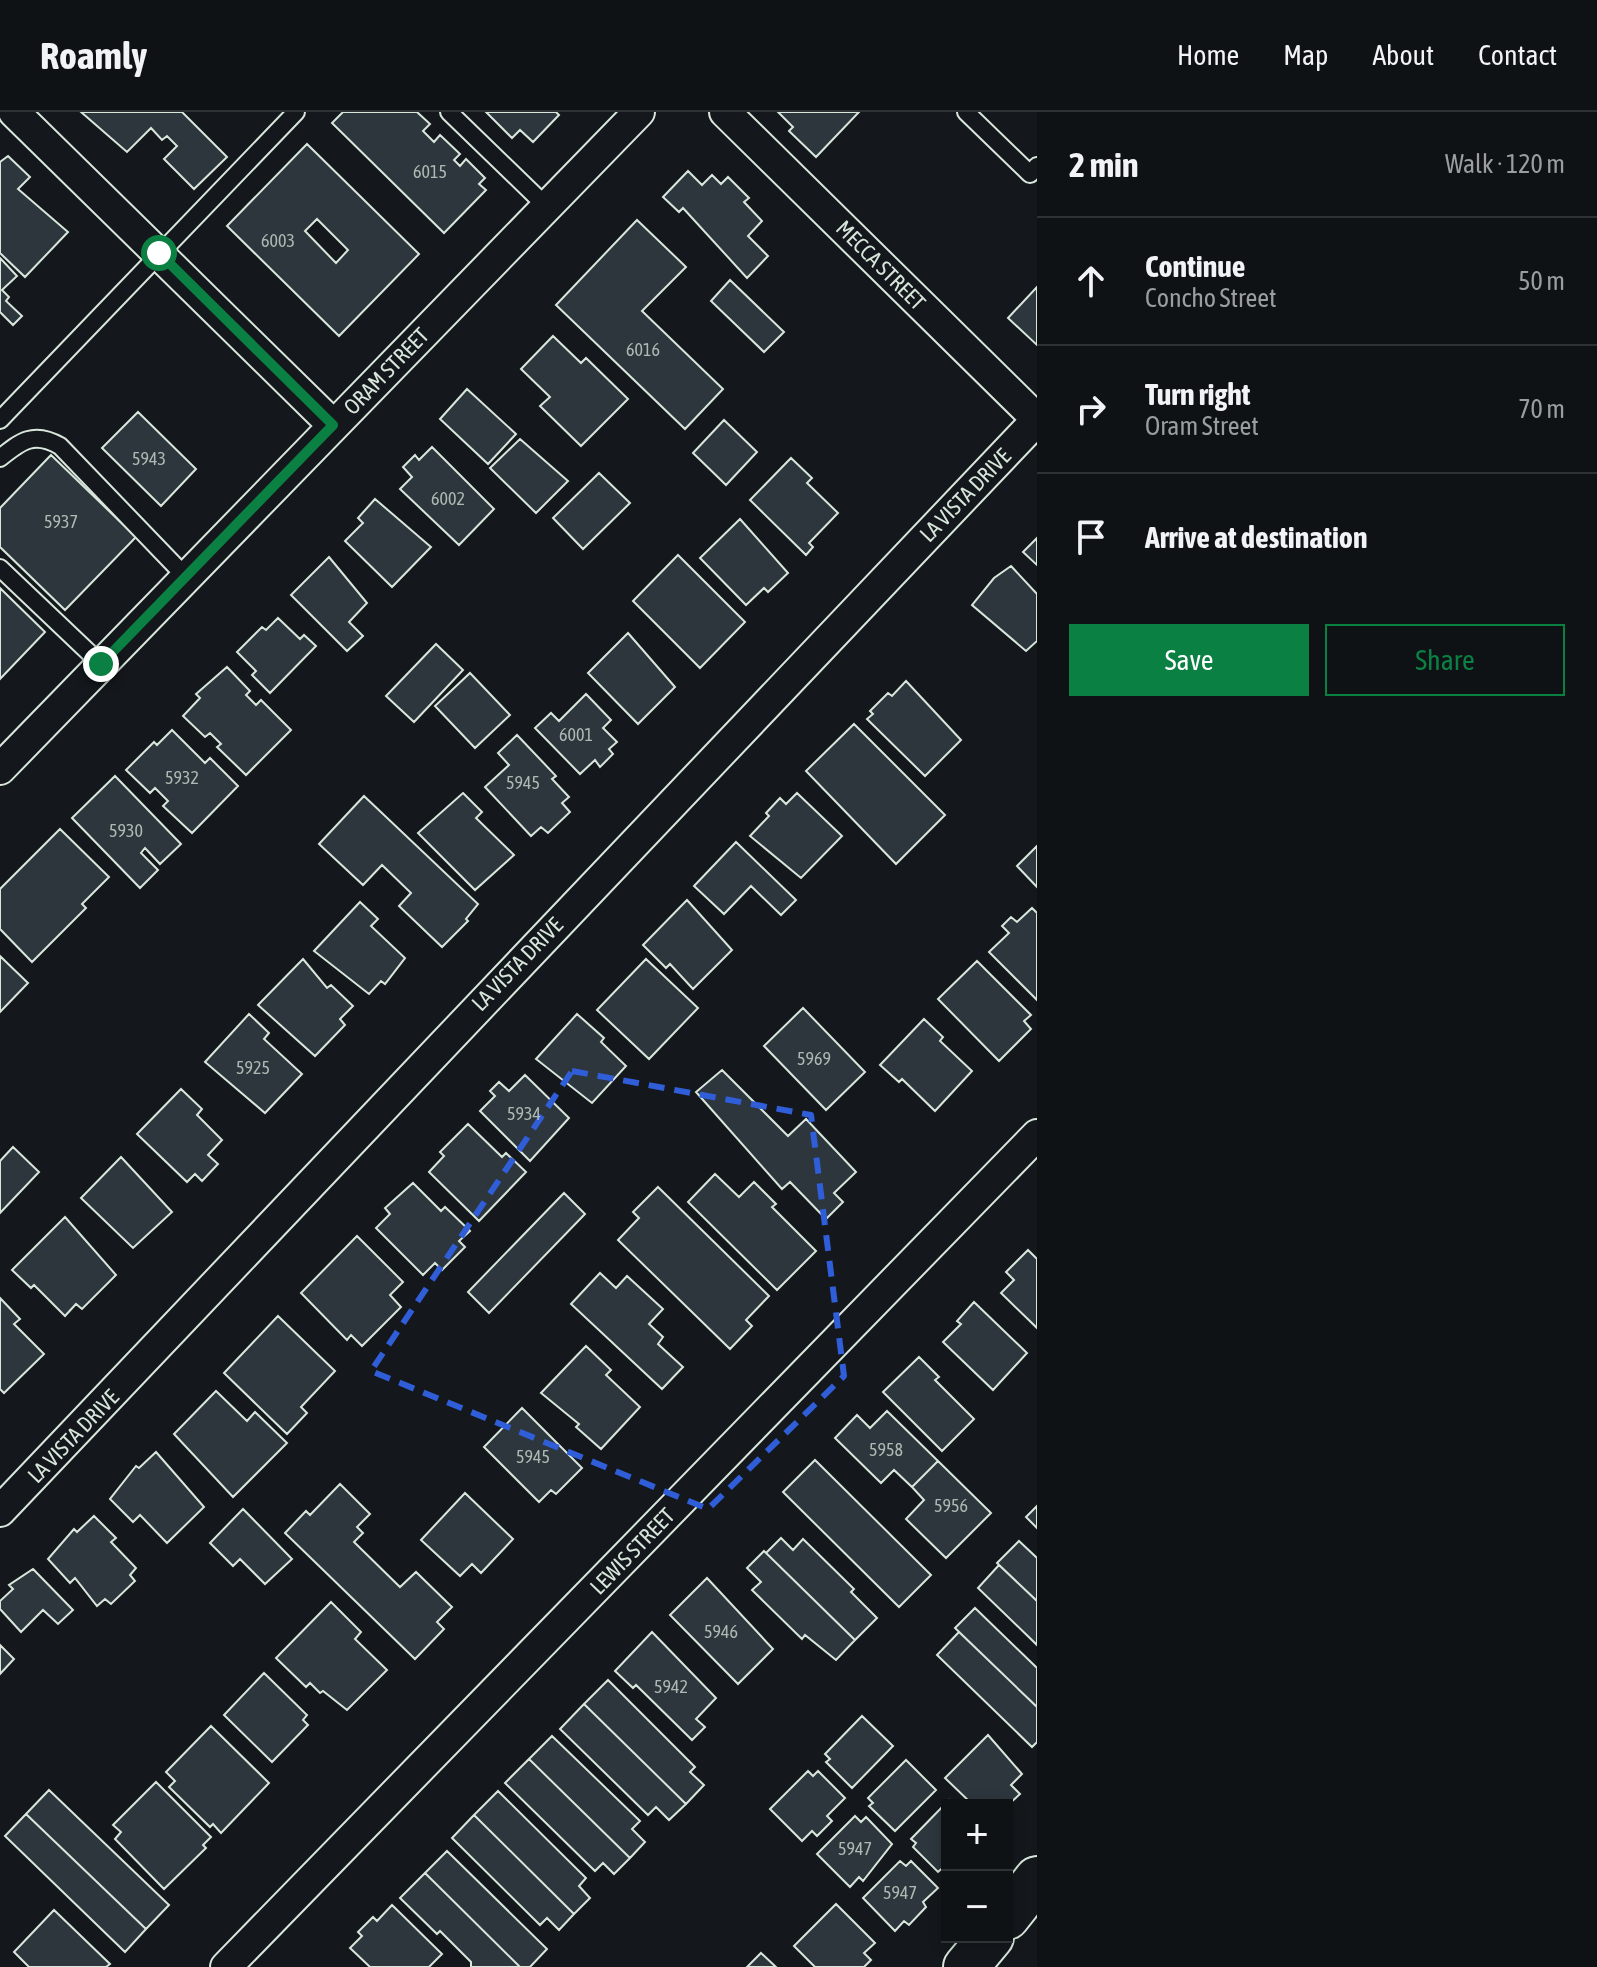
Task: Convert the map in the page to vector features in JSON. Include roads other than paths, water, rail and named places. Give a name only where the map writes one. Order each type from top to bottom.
[{"type":"street","points":[[14,112],[333,425]]},
{"type":"street","name":"ORAM STREET","points":[[0,769],[639,112]]},
{"type":"street","name":"MECCA STREET","points":[[725,112],[1037,419]]},
{"type":"street","name":"LA VISTA DRIVE","points":[[0,1511],[102,1408],[337,1153],[1037,419]]},
{"type":"street","name":"LEWIS STREET","points":[[226,1967],[1037,1135]]},
{"type":"street","points":[[1013,1909],[1037,1879]]},
{"type":"street","points":[[966,1967],[986,1943]]},
{"type":"lane","points":[[0,420],[296,112]]},
{"type":"lane","points":[[449,112],[547,207]]},
{"type":"lane","points":[[966,112],[1030,174],[1037,166]]},
{"type":"lane","points":[[0,458],[25,438],[45,437],[60,446],[186,577]]},
{"type":"lane","points":[[0,568],[101,664]]}]
